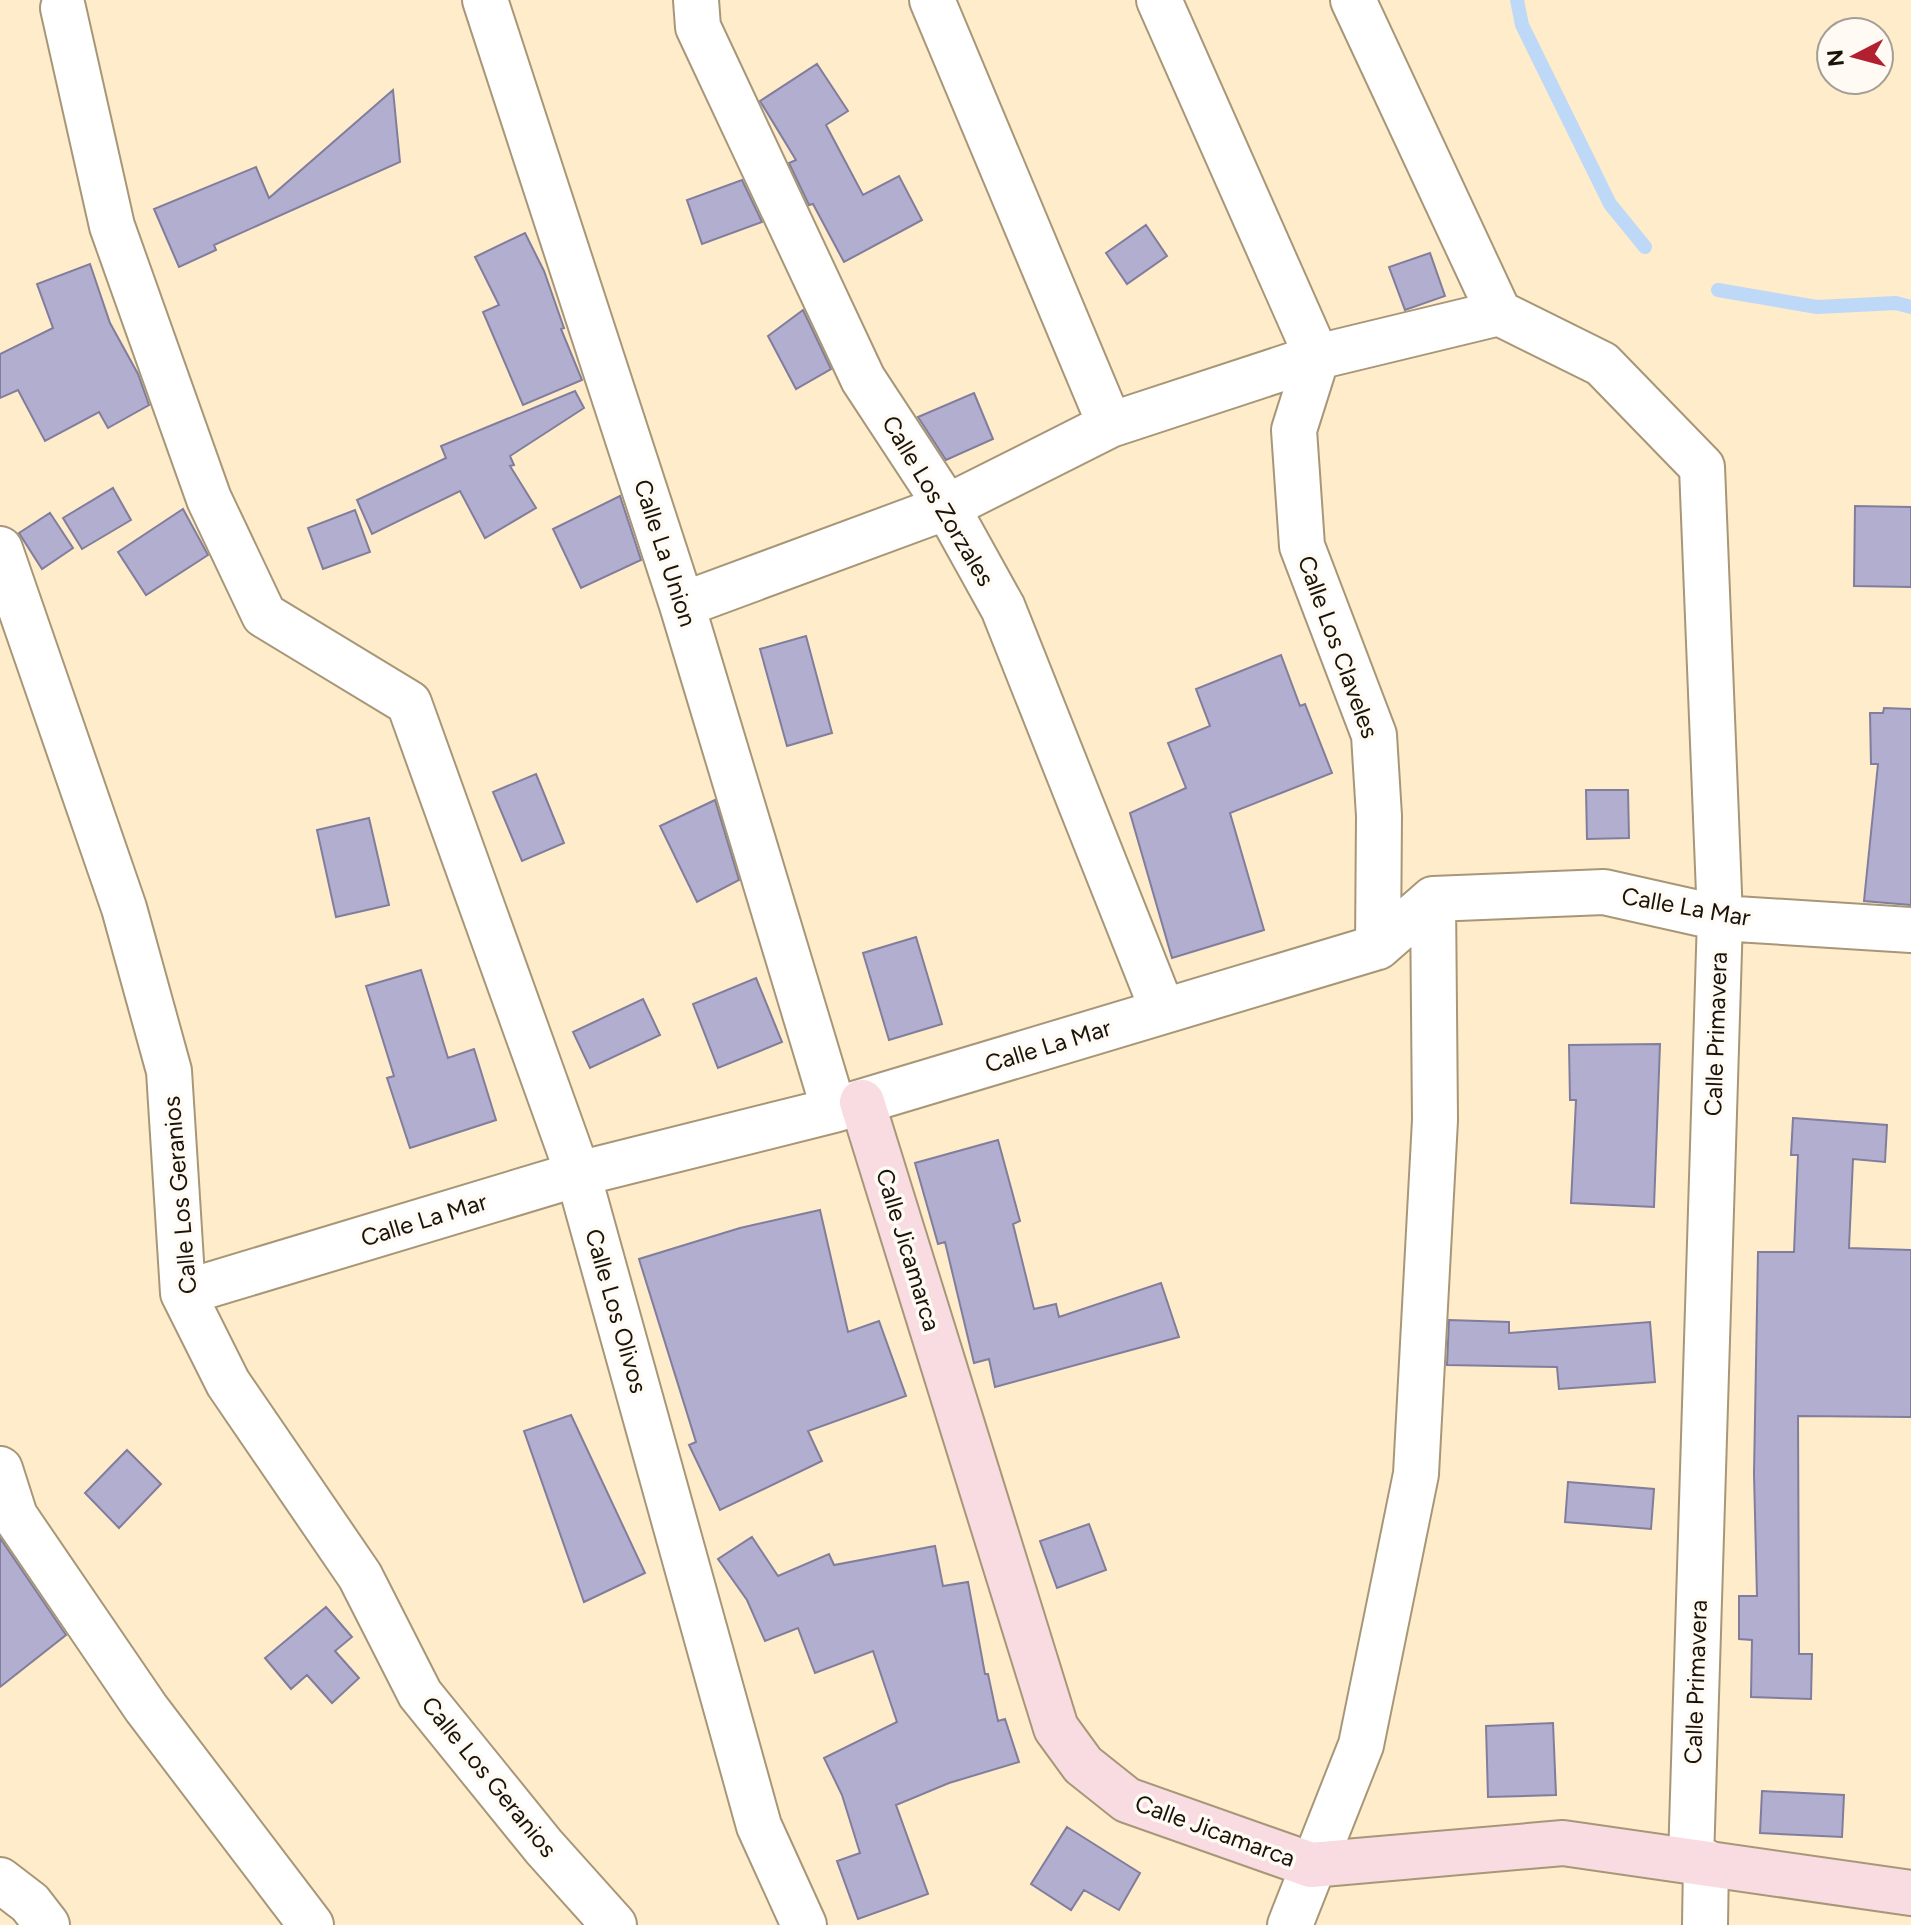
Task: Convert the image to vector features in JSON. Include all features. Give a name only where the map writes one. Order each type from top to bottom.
[{"type":"street","name":"Calle La Union","points":[[485,0],[848,1106]]},
{"type":"street","name":"Calle Los Zorzales","points":[[696,0],[698,27],[863,379],[947,507],[1003,608],[1163,1011]]},
{"type":"street","points":[[932,0],[1110,425]]},
{"type":"street","points":[[1159,0],[1317,357]]},
{"type":"street","points":[[682,605],[947,507],[1110,425],[1317,357],[1499,313],[1353,0]]},
{"type":"street","name":"Calle Los Olivos","points":[[63,8],[112,226],[209,499],[264,615],[409,703],[578,1174],[759,1826],[804,1925]]},
{"type":"street","name":"Calle Primavera","points":[[1499,313],[1602,364],[1702,467],[1720,918],[1698,1861],[1705,1925]]},
{"type":"street","name":"Calle Los Claveles","points":[[1317,357],[1294,430],[1302,546],[1374,735],[1379,816],[1378,947]]},
{"type":"street","name":"Calle Los Geranios","points":[[0,549],[124,908],[169,1071],[183,1293],[228,1383],[360,1576],[420,1694],[544,1847],[614,1925]]},
{"type":"street","name":"Calle La Mar","points":[[183,1293],[578,1174],[848,1106],[1378,947],[1433,899],[1604,892],[1720,918],[1911,930]]},
{"type":"street","points":[[1290,1925],[1311,1865],[1361,1745],[1416,1474],[1435,1120],[1433,899]]},
{"type":"street","name":"Calle Jicamarca","points":[[848,1106],[1056,1728],[1083,1765],[1127,1800],[1311,1865],[1563,1843],[1911,1893]]},
{"type":"street","points":[[0,1469],[15,1516],[137,1695],[311,1925]]},
{"type":"street","points":[[0,1880],[30,1903],[47,1925]]},
{"type":"building","points":[[817,64],[848,111],[826,125],[863,195],[899,176],[922,220],[844,262],[813,204],[809,205],[789,163],[796,160],[760,101]]},
{"type":"building","points":[[393,90],[400,162],[214,245],[216,250],[179,267],[154,209],[256,167],[269,198]]},
{"type":"building","points":[[742,180],[762,222],[702,244],[687,200]]},
{"type":"building","points":[[1146,225],[1167,256],[1127,284],[1106,253]]},
{"type":"building","points":[[525,233],[544,271],[564,328],[561,329],[582,380],[523,405],[483,312],[499,305],[475,257]]},
{"type":"building","points":[[1430,253],[1445,296],[1405,310],[1389,267]]},
{"type":"building","points":[[90,264],[110,323],[138,374],[149,405],[108,428],[99,412],[45,441],[18,390],[0,398],[0,354],[53,328],[37,284]]},
{"type":"building","points":[[803,310],[831,369],[796,389],[768,336]]},
{"type":"building","points":[[575,391],[584,408],[510,456],[514,465],[510,466],[536,508],[485,538],[460,491],[372,534],[357,500],[446,458],[441,446]]},
{"type":"building","points":[[974,393],[993,439],[946,460],[918,417]]},
{"type":"building","points":[[113,488],[131,520],[82,549],[63,518]]},
{"type":"building","points":[[620,496],[641,560],[581,588],[553,529]]},
{"type":"building","points":[[1855,506],[1911,507],[1911,587],[1854,586]]},
{"type":"building","points":[[183,509],[208,555],[146,595],[118,552]]},
{"type":"building","points":[[355,510],[370,552],[323,569],[308,528]]},
{"type":"building","points":[[50,513],[73,548],[42,569],[19,533]]},
{"type":"building","points":[[806,636],[832,733],[787,746],[760,649]]},
{"type":"building","points":[[1281,655],[1300,706],[1305,704],[1332,773],[1230,813],[1264,930],[1172,958],[1130,813],[1186,788],[1168,743],[1210,726],[1196,689]]},
{"type":"building","points":[[1884,708],[1911,709],[1911,905],[1864,901],[1878,764],[1871,764],[1870,713],[1883,713]]},
{"type":"building","points":[[536,774],[564,843],[522,861],[493,792]]},
{"type":"building","points":[[1586,790],[1628,790],[1629,838],[1587,839]]},
{"type":"building","points":[[715,800],[739,880],[697,902],[660,826]]},
{"type":"building","points":[[369,818],[389,905],[336,917],[317,830]]},
{"type":"building","points":[[916,937],[942,1024],[889,1040],[863,953]]},
{"type":"building","points":[[421,970],[448,1058],[474,1049],[496,1120],[410,1148],[387,1078],[394,1076],[366,986]]},
{"type":"building","points":[[756,978],[782,1042],[718,1068],[693,1004]]},
{"type":"building","points":[[643,999],[660,1035],[590,1068],[573,1032]]},
{"type":"building","points":[[1660,1044],[1654,1207],[1571,1203],[1576,1100],[1570,1100],[1569,1045]]},
{"type":"building","points":[[1793,1118],[1887,1125],[1885,1162],[1853,1159],[1849,1248],[1911,1250],[1911,1417],[1798,1416],[1799,1654],[1812,1654],[1811,1699],[1751,1697],[1752,1640],[1739,1639],[1739,1596],[1757,1596],[1754,1474],[1758,1252],[1794,1252],[1798,1155],[1791,1155]]},
{"type":"building","points":[[998,1140],[1020,1221],[1013,1224],[1034,1309],[1056,1304],[1059,1317],[1161,1283],[1179,1337],[995,1387],[989,1359],[974,1363],[945,1242],[938,1244],[915,1163]]},
{"type":"building","points":[[820,1210],[848,1332],[879,1321],[906,1396],[808,1431],[822,1461],[720,1510],[689,1445],[696,1442],[639,1259],[740,1228]]},
{"type":"building","points":[[1449,1320],[1509,1322],[1509,1333],[1650,1322],[1655,1382],[1559,1389],[1557,1367],[1447,1365]]},
{"type":"building","points":[[571,1415],[645,1573],[584,1602],[524,1431]]},
{"type":"building","points":[[127,1450],[161,1484],[119,1528],[85,1493]]},
{"type":"building","points":[[1568,1482],[1654,1489],[1651,1529],[1565,1522]]},
{"type":"building","points":[[1089,1524],[1106,1570],[1057,1588],[1040,1541]]},
{"type":"building","points":[[752,1537],[778,1576],[829,1554],[834,1565],[935,1546],[943,1586],[968,1582],[985,1674],[988,1674],[998,1721],[1005,1719],[1019,1762],[949,1783],[896,1805],[928,1894],[858,1919],[837,1861],[860,1853],[842,1795],[824,1758],[897,1722],[873,1651],[815,1673],[798,1628],[765,1641],[747,1600],[718,1559]]},
{"type":"building","points":[[0,1538],[66,1635],[0,1687]]},
{"type":"building","points":[[326,1607],[352,1637],[335,1651],[359,1678],[332,1703],[307,1675],[291,1689],[265,1658]]},
{"type":"building","points":[[1553,1723],[1556,1795],[1488,1797],[1486,1726]]},
{"type":"building","points":[[1762,1791],[1844,1795],[1842,1837],[1760,1833]]},
{"type":"building","points":[[1067,1827],[1140,1873],[1119,1910],[1084,1890],[1071,1910],[1031,1884]]},
{"type":"waterway","points":[[1517,0],[1522,25],[1610,204],[1645,247]]},
{"type":"waterway","points":[[1718,290],[1817,307],[1896,303],[1911,307]]}]
